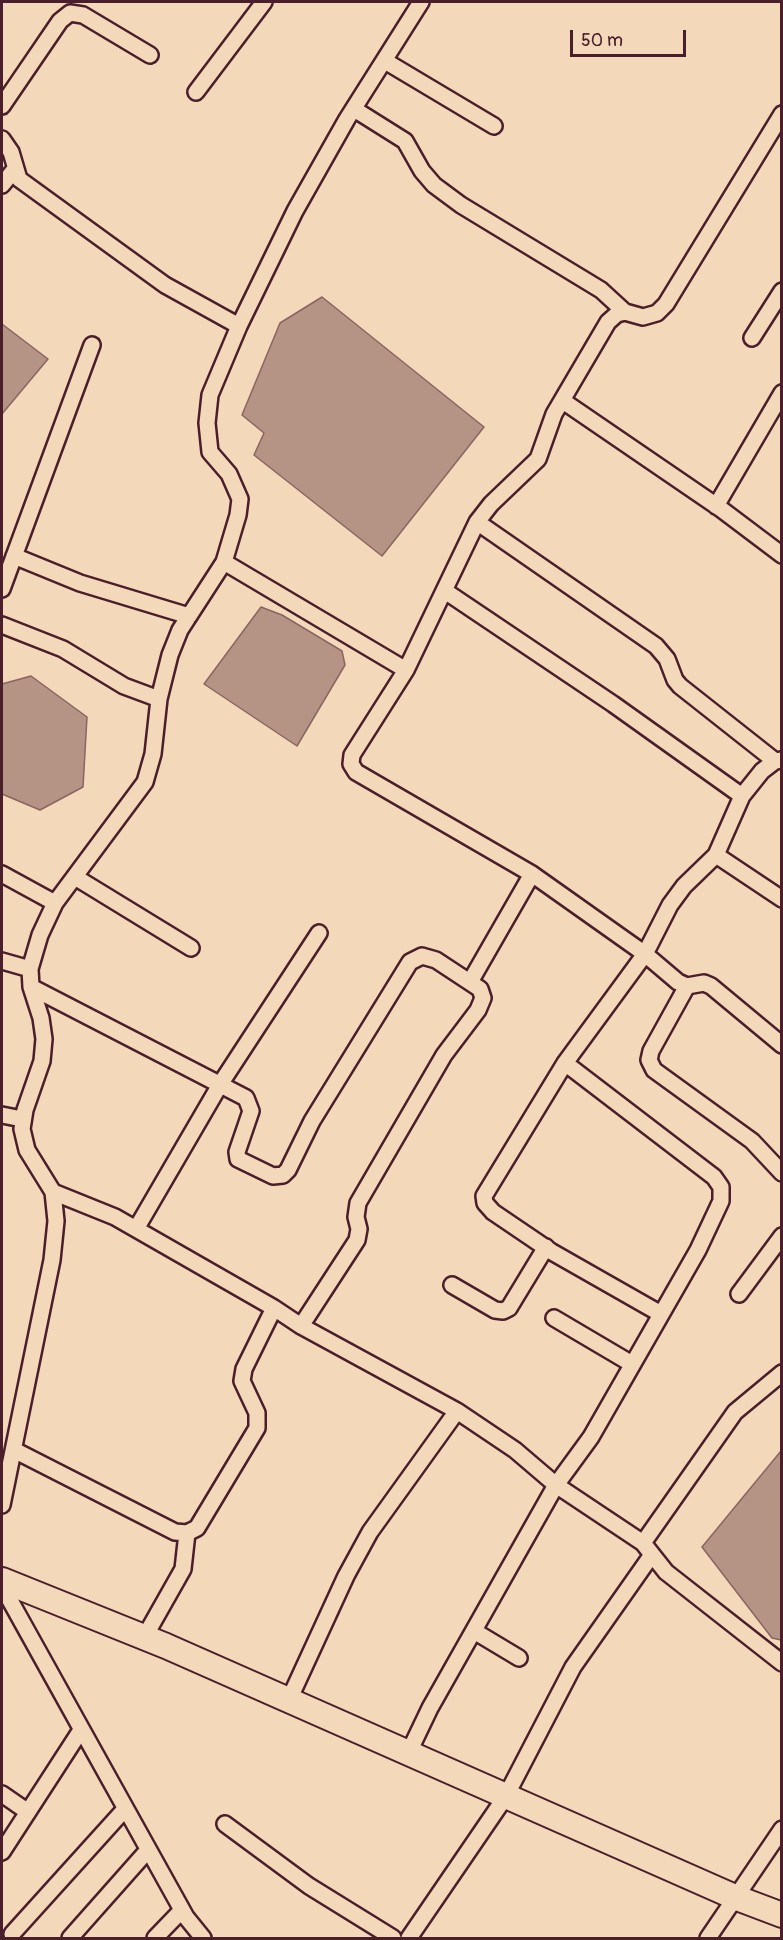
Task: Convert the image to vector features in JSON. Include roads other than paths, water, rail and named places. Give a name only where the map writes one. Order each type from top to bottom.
[{"type":"main road","points":[[2,1580],[144,1638],[737,1898],[782,1915]]},
{"type":"street","points":[[196,92],[264,2]]},
{"type":"street","points":[[2,1504],[52,1260],[56,1221],[53,1192],[27,1150],[22,1119],[42,1061],[44,1039],[31,987],[30,969],[40,935],[55,903],[145,782],[153,754],[159,699],[170,655],[189,616],[224,562],[238,515],[240,499],[229,474],[210,452],[207,423],[210,395],[239,326],[295,211],[420,2]]},
{"type":"street","points":[[2,106],[60,21],[69,13],[83,15],[150,55]]},
{"type":"street","points":[[385,62],[494,126]]},
{"type":"street","points":[[354,109],[405,141],[428,178],[461,205],[601,290],[625,312],[643,317],[657,313],[666,304],[782,114]]},
{"type":"street","points":[[2,139],[11,152],[14,170],[19,179],[165,285],[239,326]]},
{"type":"street","points":[[2,185],[14,170]]},
{"type":"street","points":[[752,338],[782,291]]},
{"type":"street","points":[[625,312],[616,314],[608,322],[554,414],[538,459],[491,504],[477,522],[406,670],[352,755],[351,764],[356,772],[532,874],[645,954],[678,982],[687,986],[704,983],[711,987],[782,1045]]},
{"type":"street","points":[[2,589],[92,345]]},
{"type":"street","points":[[716,506],[782,393]]},
{"type":"street","points":[[563,400],[716,506],[782,555]]},
{"type":"street","points":[[477,522],[656,646],[667,659],[675,680],[680,686],[778,760],[762,771],[742,796],[716,855],[684,886],[670,904],[645,954],[565,1063],[484,1196],[484,1203],[493,1212],[546,1247],[661,1314]]},
{"type":"street","points":[[14,556],[80,583],[189,616]]},
{"type":"street","points":[[224,562],[406,670]]},
{"type":"street","points":[[445,591],[613,704],[742,796]]},
{"type":"street","points":[[2,626],[63,649],[124,686],[159,699]]},
{"type":"street","points":[[716,855],[782,899]]},
{"type":"street","points":[[2,874],[55,903]]},
{"type":"street","points":[[470,981],[532,874]]},
{"type":"street","points":[[75,877],[191,948]]},
{"type":"street","points":[[136,1229],[221,1083],[319,933]]},
{"type":"street","points":[[31,987],[118,1034],[221,1083],[250,1103],[251,1111],[237,1152],[238,1159],[273,1176],[284,1175],[367,1029],[410,962],[422,956],[436,960],[480,989],[483,998],[478,1010],[444,1055],[358,1203],[357,1240],[301,1326]]},
{"type":"street","points":[[2,961],[30,969]]},
{"type":"street","points":[[687,986],[651,1051],[649,1060],[654,1070],[752,1141],[782,1173]]},
{"type":"street","points":[[408,1755],[430,1708],[556,1485],[591,1437],[707,1231],[721,1201],[721,1187],[714,1177],[565,1063]]},
{"type":"street","points":[[2,1115],[22,1119]]},
{"type":"street","points":[[53,1192],[115,1217],[274,1308],[301,1326],[457,1411],[515,1450],[556,1485],[647,1549],[666,1572],[782,1664]]},
{"type":"street","points":[[739,1294],[782,1236]]},
{"type":"street","points":[[452,1285],[495,1310],[503,1311],[509,1308],[546,1247]]},
{"type":"street","points":[[14,1450],[176,1532],[187,1533],[197,1528],[257,1428],[256,1413],[242,1381],[244,1369],[274,1308]]},
{"type":"street","points":[[554,1318],[632,1364]]},
{"type":"street","points":[[409,1938],[506,1796],[573,1667],[735,1412],[782,1373]]},
{"type":"street","points":[[288,1702],[346,1576],[370,1532],[457,1411]]},
{"type":"street","points":[[144,1638],[183,1569],[187,1533]]},
{"type":"street","points":[[2,1586],[182,1910],[203,1938]]},
{"type":"street","points":[[2,1616],[10,1603]]},
{"type":"street","points":[[474,1631],[519,1658]]},
{"type":"street","points":[[2,1852],[81,1730]]},
{"type":"street","points":[[2,1794],[28,1812]]},
{"type":"street","points":[[12,1934],[125,1809]]},
{"type":"street","points":[[225,1824],[309,1886],[393,1938]]},
{"type":"street","points":[[708,1938],[782,1829]]},
{"type":"street","points":[[70,1938],[148,1850]]},
{"type":"street","points":[[155,1938],[182,1910]]}]
